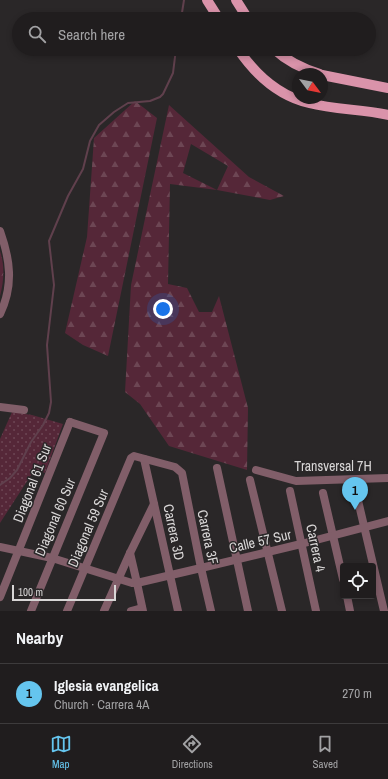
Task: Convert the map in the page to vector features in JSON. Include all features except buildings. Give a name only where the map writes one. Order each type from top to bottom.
[{"type":"main road","points":[[207,0],[215,12]]},
{"type":"main road","points":[[236,0],[244,12]]},
{"type":"main road","points":[[243,56],[261,76],[278,90],[299,100],[318,105],[388,115]]},
{"type":"main road","points":[[282,56],[307,68]]},
{"type":"main road","points":[[328,75],[388,88]]},
{"type":"street","points":[[0,231],[7,253],[9,273],[5,299],[0,314]]},
{"type":"street","points":[[0,407],[24,410]]},
{"type":"street","name":"Diagonal 61 Sur","points":[[0,597],[70,422],[104,433]]},
{"type":"street","name":"Diagonal 60 Sur","points":[[30,611],[104,433]]},
{"type":"street","name":"Diagonal 59 Sur","points":[[68,611],[131,458],[134,456],[144,459]]},
{"type":"street","name":"Carrera 3F","points":[[144,459],[179,469],[182,473],[211,611]]},
{"type":"street","name":"Carrera 3D","points":[[144,459],[178,611]]},
{"type":"street","points":[[217,468],[248,611]]},
{"type":"street","name":"Transversal 7H","points":[[256,470],[296,481],[388,478]]},
{"type":"street","points":[[250,480],[282,611]]},
{"type":"street","name":"Carrera 4","points":[[290,492],[316,611]]},
{"type":"street","points":[[356,492],[384,611]]},
{"type":"street","points":[[323,493],[340,566]]},
{"type":"street","points":[[104,611],[154,504]]},
{"type":"street","name":"Calle 57 Sur","points":[[137,583],[302,544],[388,521]]},
{"type":"street","points":[[0,547],[52,558],[118,579],[137,583]]},
{"type":"street","points":[[130,553],[143,609],[131,611]]},
{"type":"street","points":[[348,599],[350,611]]},
{"type":"green space","points":[[135,101],[157,118],[108,356],[83,345],[65,333],[87,237],[94,138]]},
{"type":"green space","points":[[169,105],[249,177],[284,196],[270,200],[217,190],[170,184],[168,284],[187,288],[199,312],[212,312],[219,296],[248,408],[247,470],[169,446],[140,404],[125,392],[131,285]],"holes":[[[191,144],[228,166],[217,190],[183,173]]]},
{"type":"green space","points":[[0,251],[3,262],[3,274],[0,296]]},
{"type":"green space","points":[[12,412],[32,415],[63,424],[45,473],[35,469],[0,523],[0,439]]},
{"type":"waterway","points":[[182,12],[184,0]]},
{"type":"waterway","points":[[0,485],[10,478],[17,470],[31,442],[43,425],[49,413],[51,402],[47,345],[54,285],[49,241],[68,196],[83,169],[90,141],[99,125],[114,112],[128,103],[150,101],[160,97],[163,94],[173,73],[175,56]]},
{"type":"place","name":"Iglesia evangelica","points":[[355,510]]}]
